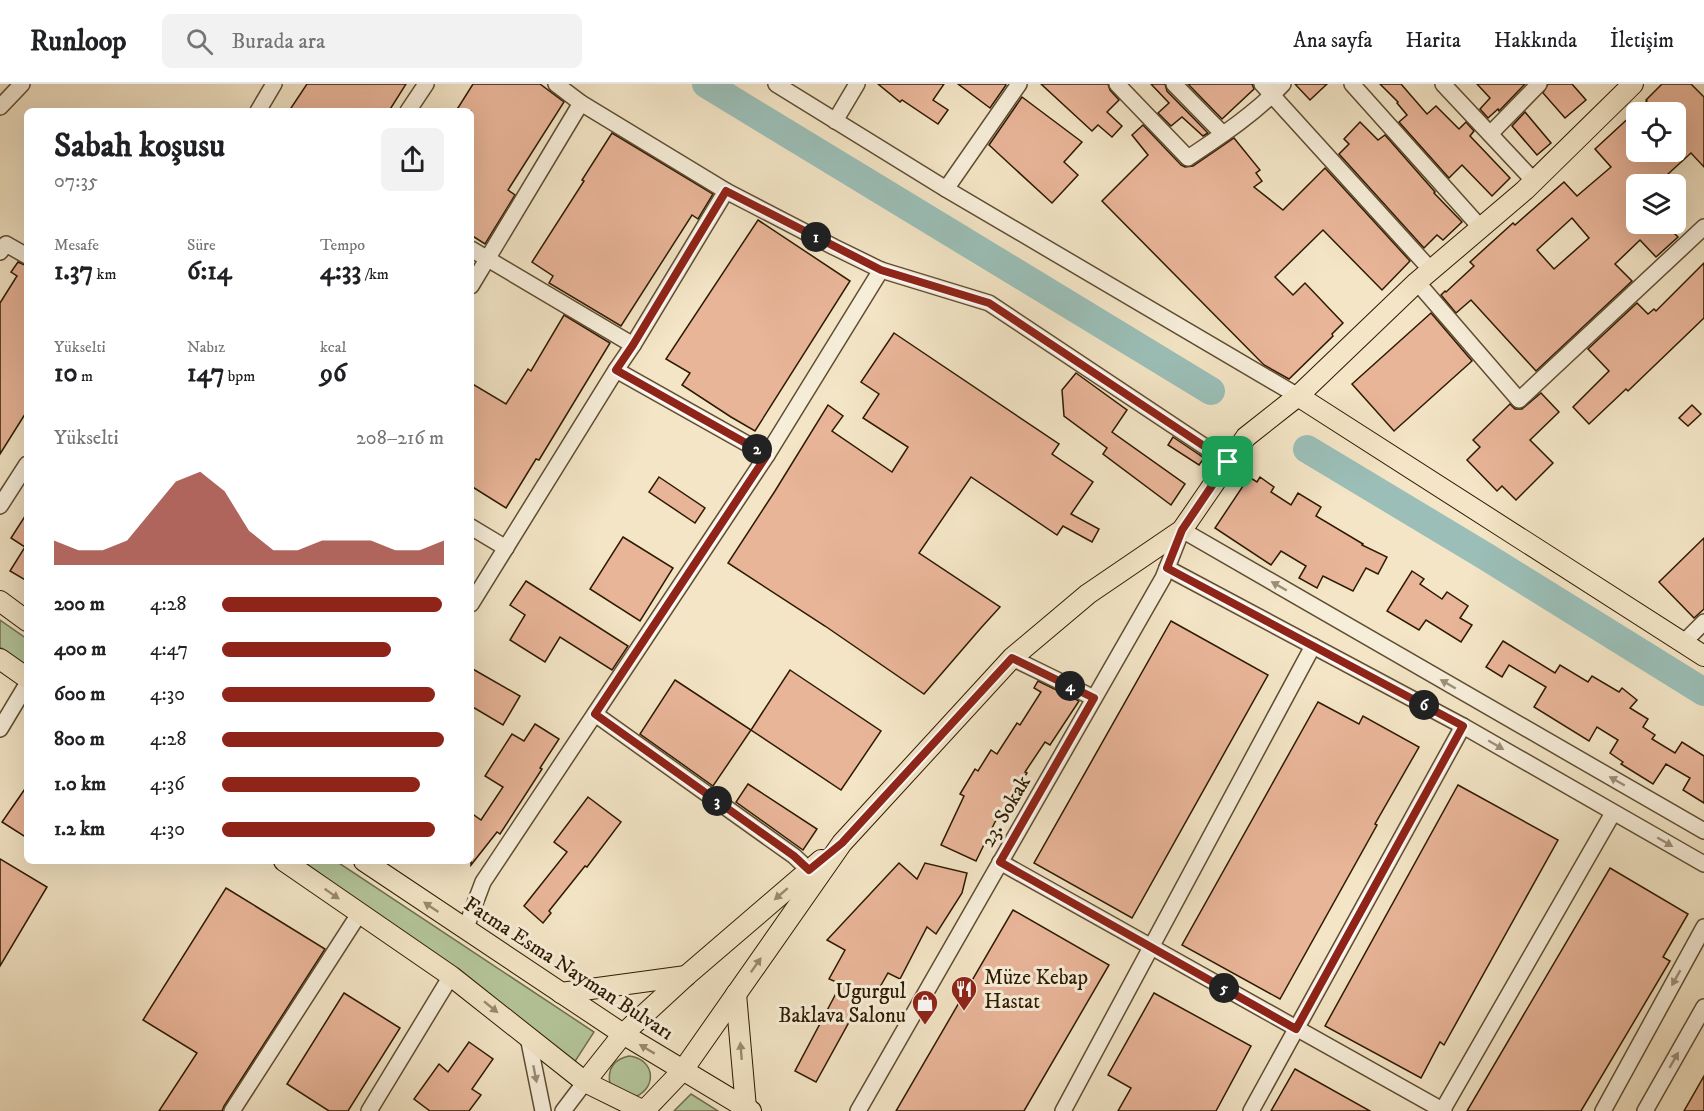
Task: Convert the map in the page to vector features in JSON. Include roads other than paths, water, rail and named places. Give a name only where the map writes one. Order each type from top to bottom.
[{"type":"main road","points":[[288,864],[451,976],[585,1082],[644,1111],[683,1070],[842,843],[1012,658],[1088,594],[1182,530],[1246,437],[1298,396],[1424,276],[1534,181],[1633,84]]},
{"type":"main road","points":[[1298,396],[1704,656]]},
{"type":"main road","points":[[0,601],[24,619]]},
{"type":"main road","points":[[0,659],[24,676]]},
{"type":"main road","points":[[585,1082],[623,1035],[686,976],[842,843]]},
{"type":"main road","name":"Fatma Esma Nayman Bulvarı","points":[[368,864],[623,1035],[749,1110]]},
{"type":"main road","points":[[561,993],[686,976]]},
{"type":"main road","points":[[736,994],[749,1110]]},
{"type":"street","points":[[0,107],[22,84]]},
{"type":"street","points":[[260,108],[274,84]]},
{"type":"street","points":[[410,108],[426,84]]},
{"type":"street","points":[[556,84],[581,103],[726,191],[881,270],[989,303],[1228,462]]},
{"type":"street","points":[[776,84],[946,189],[1298,396]]},
{"type":"street","points":[[835,121],[856,84]]},
{"type":"street","points":[[946,189],[1019,84]]},
{"type":"street","points":[[1117,84],[1188,158],[1223,134],[1278,90]]},
{"type":"street","points":[[1174,84],[1223,134]]},
{"type":"street","points":[[1262,84],[1278,90],[1519,400],[1704,227]]},
{"type":"street","points":[[1352,84],[1481,228]]},
{"type":"street","points":[[1443,84],[1534,181]]},
{"type":"street","points":[[1490,134],[1522,90],[1539,84]]},
{"type":"street","points":[[474,281],[581,103]]},
{"type":"street","points":[[474,599],[726,191]]},
{"type":"street","points":[[0,252],[6,244],[24,254]]},
{"type":"street","points":[[474,251],[633,345]]},
{"type":"street","points":[[465,930],[483,882],[767,455],[881,270]]},
{"type":"street","points":[[616,370],[767,455]]},
{"type":"street","points":[[0,506],[24,470]]},
{"type":"street","points":[[474,529],[506,548]]},
{"type":"street","points":[[1182,530],[1704,831]]},
{"type":"street","name":"23. Sokak","points":[[858,1111],[1163,578],[1182,530]]},
{"type":"street","points":[[1167,568],[1463,726],[1704,864]]},
{"type":"street","points":[[1683,643],[1704,622]]},
{"type":"street","points":[[1063,1111],[1313,645]]},
{"type":"street","points":[[1012,658],[1094,698]]},
{"type":"street","points":[[0,729],[24,689]]},
{"type":"street","points":[[595,714],[794,856],[809,870]]},
{"type":"street","points":[[1251,1111],[1463,726]]},
{"type":"street","points":[[1000,862],[1443,1111],[1613,813]]},
{"type":"street","points":[[232,1111],[359,914]]},
{"type":"street","points":[[1603,1111],[1704,927]]},
{"type":"street","points":[[373,1110],[451,976]]},
{"type":"street","points":[[1645,1111],[1704,1007]]},
{"type":"street","points":[[528,1037],[543,1111]]},
{"type":"street","points":[[563,1111],[585,1082]]},
{"type":"waterway","points":[[706,84],[1211,391]]},
{"type":"waterway","points":[[1307,449],[1704,692]]},
{"type":"place","name":"Müze Kebap Hastat","points":[[964,1012]]},
{"type":"place","name":"Ugurgul Baklava Salonu","points":[[925,1026]]}]
